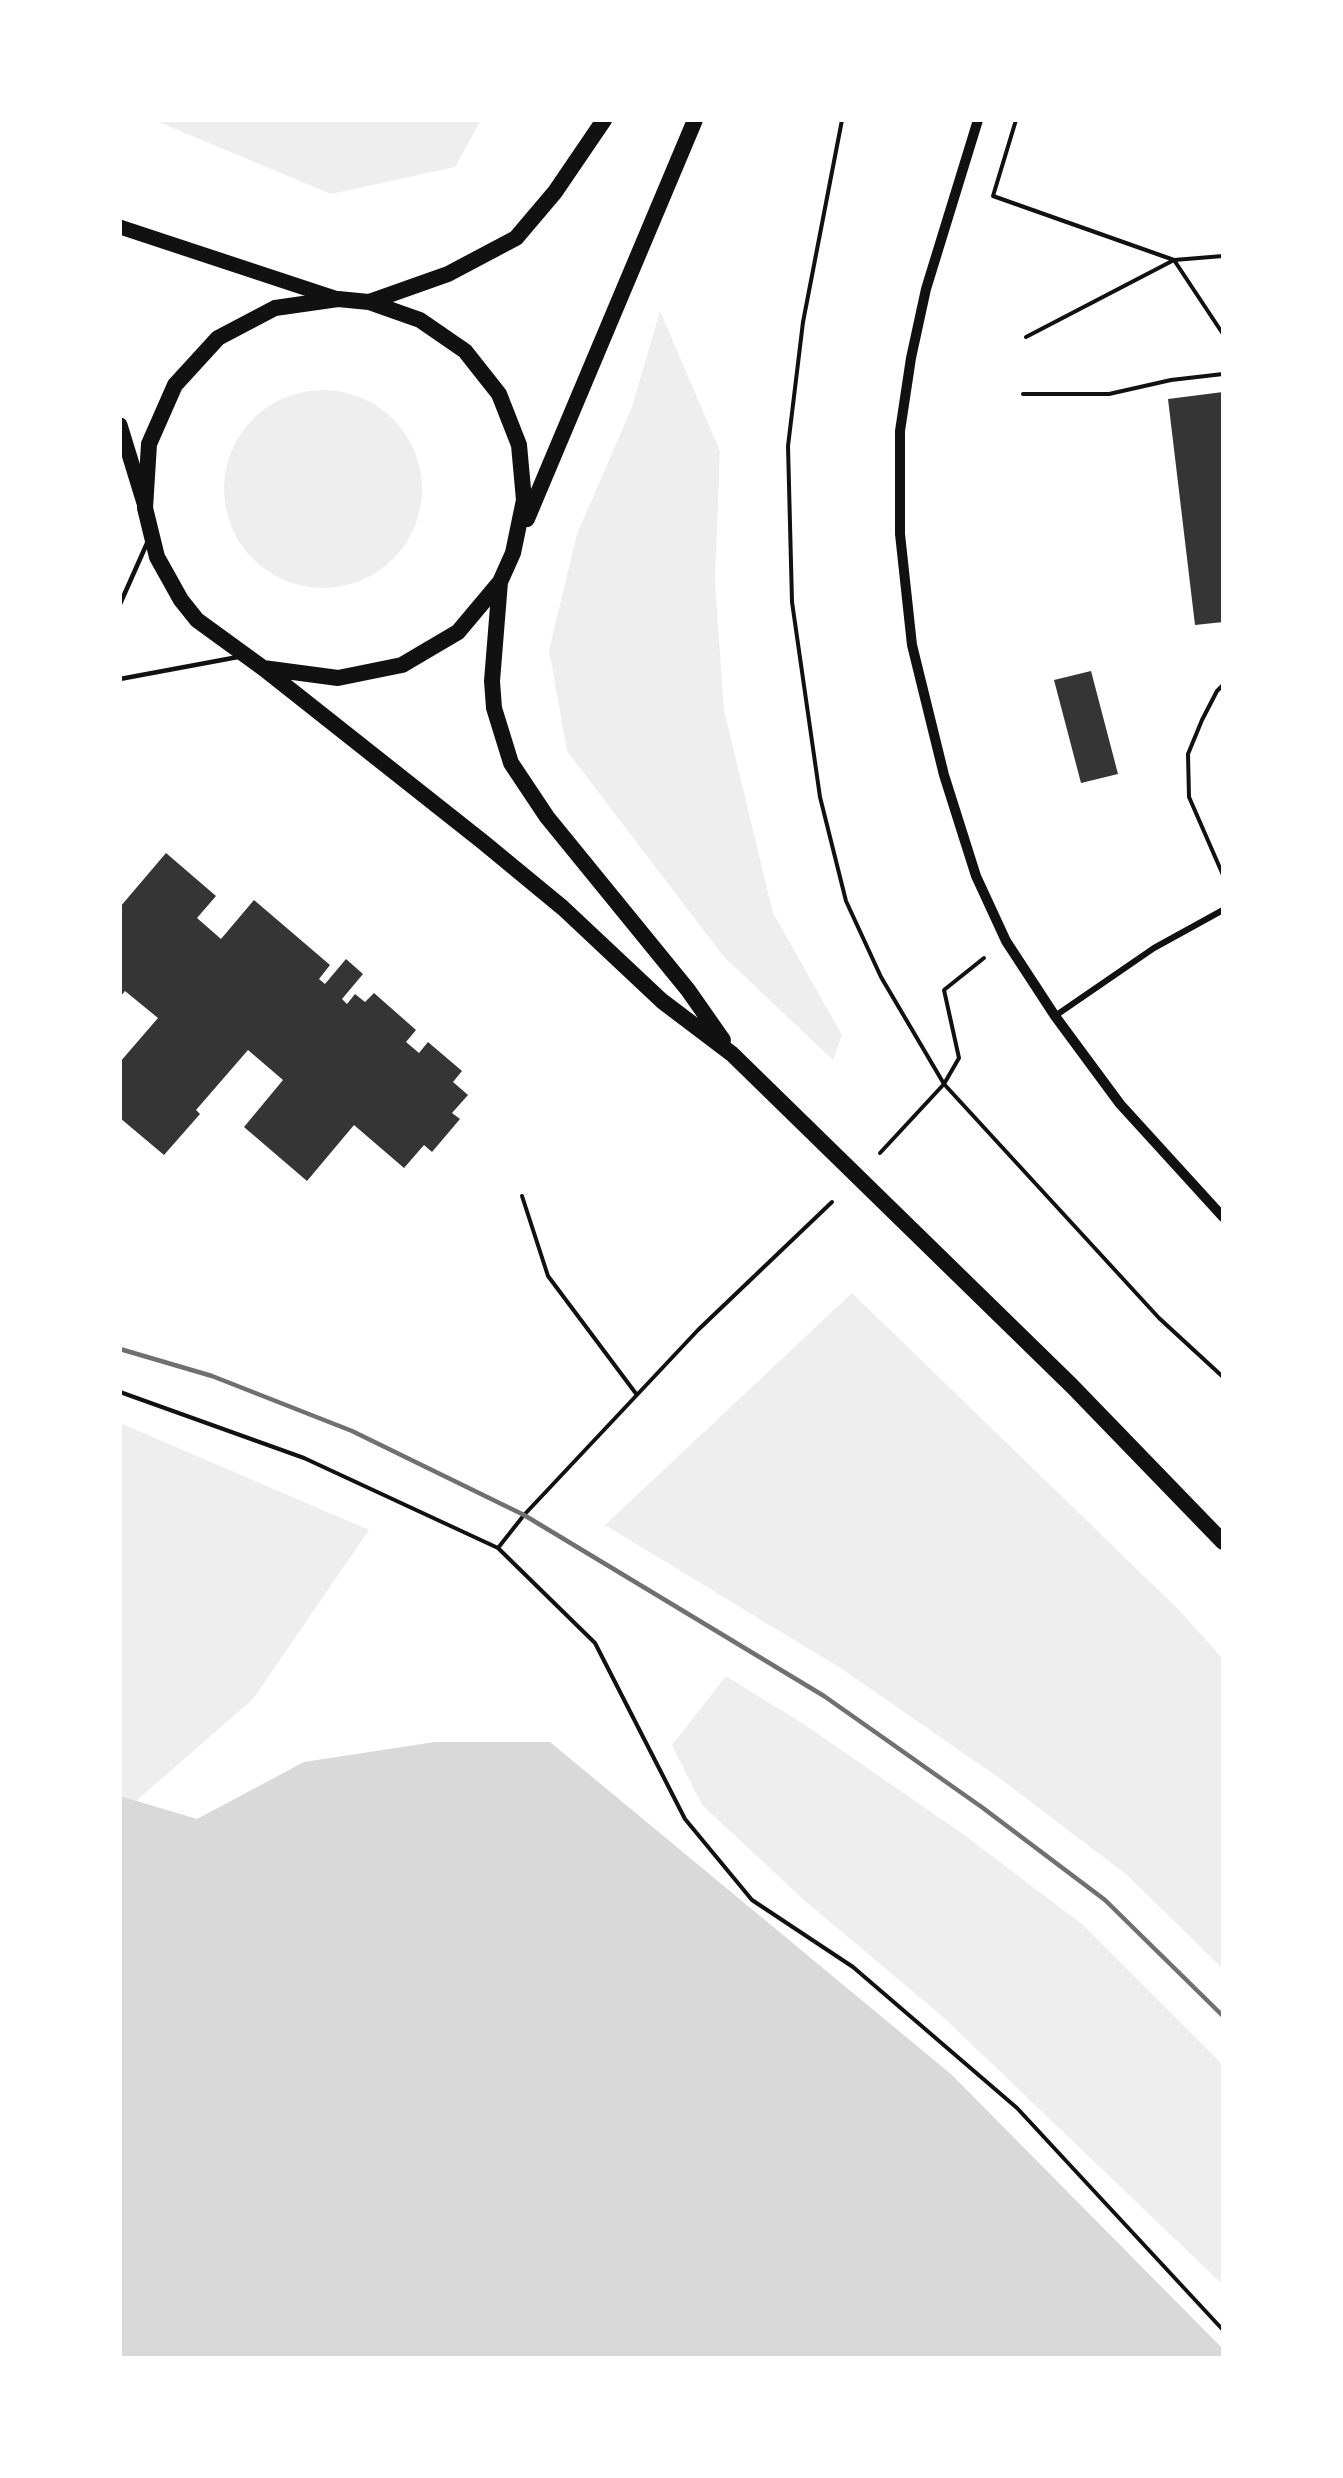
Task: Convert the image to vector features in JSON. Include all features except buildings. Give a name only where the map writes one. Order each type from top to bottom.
[{"type":"highway","points":[[369,302],[448,274],[516,238],[555,192],[604,120]]},
{"type":"highway","points":[[263,668],[338,678],[402,665],[458,632],[500,582],[695,120]]},
{"type":"highway","points":[[513,553],[524,500],[519,445],[499,394],[465,351],[456,344],[420,320],[369,302],[338,299],[274,308],[218,338],[175,386],[149,444],[145,508],[157,556],[181,600],[197,620],[263,668],[528,879],[662,1001],[732,1054],[1072,1386],[1223,1542]]},
{"type":"highway","points":[[500,582],[492,681],[494,708],[512,763],[548,817],[688,990],[732,1054]]},
{"type":"main road","points":[[120,227],[338,299]]},
{"type":"main road","points":[[120,426],[145,508]]},
{"type":"street","points":[[978,120],[926,289],[911,358],[900,431],[900,534],[912,645],[944,775],[976,876],[1006,941],[1055,1016],[1120,1104],[1223,1217]]},
{"type":"street","points":[[1055,1016],[1154,948],[1223,910]]},
{"type":"lane","points":[[120,604],[152,533]]},
{"type":"lane","points":[[120,679],[246,656]]},
{"type":"path","points":[[842,120],[802,322],[788,446],[792,602],[820,796],[846,901],[881,977],[944,1084],[1159,1318],[1223,1377]]},
{"type":"path","points":[[1016,120],[993,196],[1174,260],[1223,334]]},
{"type":"path","points":[[1026,337],[1174,260],[1223,256]]},
{"type":"path","points":[[1023,394],[1109,394],[1171,380],[1223,374]]},
{"type":"path","points":[[1223,685],[1202,720],[1188,754],[1189,797],[1223,875]]},
{"type":"path","points":[[880,1153],[944,1084],[959,1058],[944,990],[1006,941]]},
{"type":"path","points":[[522,1196],[548,1276],[637,1395]]},
{"type":"path","points":[[498,1548],[524,1515],[698,1330],[832,1202]]},
{"type":"path","points":[[120,1392],[304,1458],[498,1548],[596,1643],[685,1819],[752,1900],[853,1967],[1017,2108],[1223,2330]]},
{"type":"shaded area","points":[[154,120],[481,120],[455,167],[331,194]]},
{"type":"shaded area","points":[[660,311],[720,451],[715,582],[724,710],[773,913],[842,1035],[833,1060],[724,957],[567,751],[549,650],[577,534],[632,407]]},
{"type":"shaded area","points":[[313,390],[333,390],[361,397],[386,412],[400,426],[415,451],[422,479],[422,499],[415,527],[400,552],[386,566],[352,584],[333,588],[313,588],[285,581],[260,566],[246,552],[228,518],[224,499],[224,479],[231,451],[246,426],[260,412],[294,394]]},
{"type":"shaded area","points":[[852,1293],[1180,1611],[1223,1659],[1223,1969],[1127,1875],[1002,1780],[842,1669],[605,1525]]},
{"type":"shaded area","points":[[120,1423],[369,1530],[253,1699],[136,1801],[120,1796]]},
{"type":"shaded area","points":[[726,1676],[805,1725],[963,1834],[1083,1925],[1223,2065],[1223,2285],[943,2017],[804,1900],[702,1805],[672,1745]]},
{"type":"shaded area","points":[[435,1742],[550,1742],[952,2075],[1223,2349],[1223,2358],[120,2358],[120,1796],[197,1819],[304,1762]]},
{"type":"railway","points":[[120,1349],[212,1376],[352,1431],[524,1515],[824,1696],[983,1808],[1105,1900],[1223,2016]]}]
